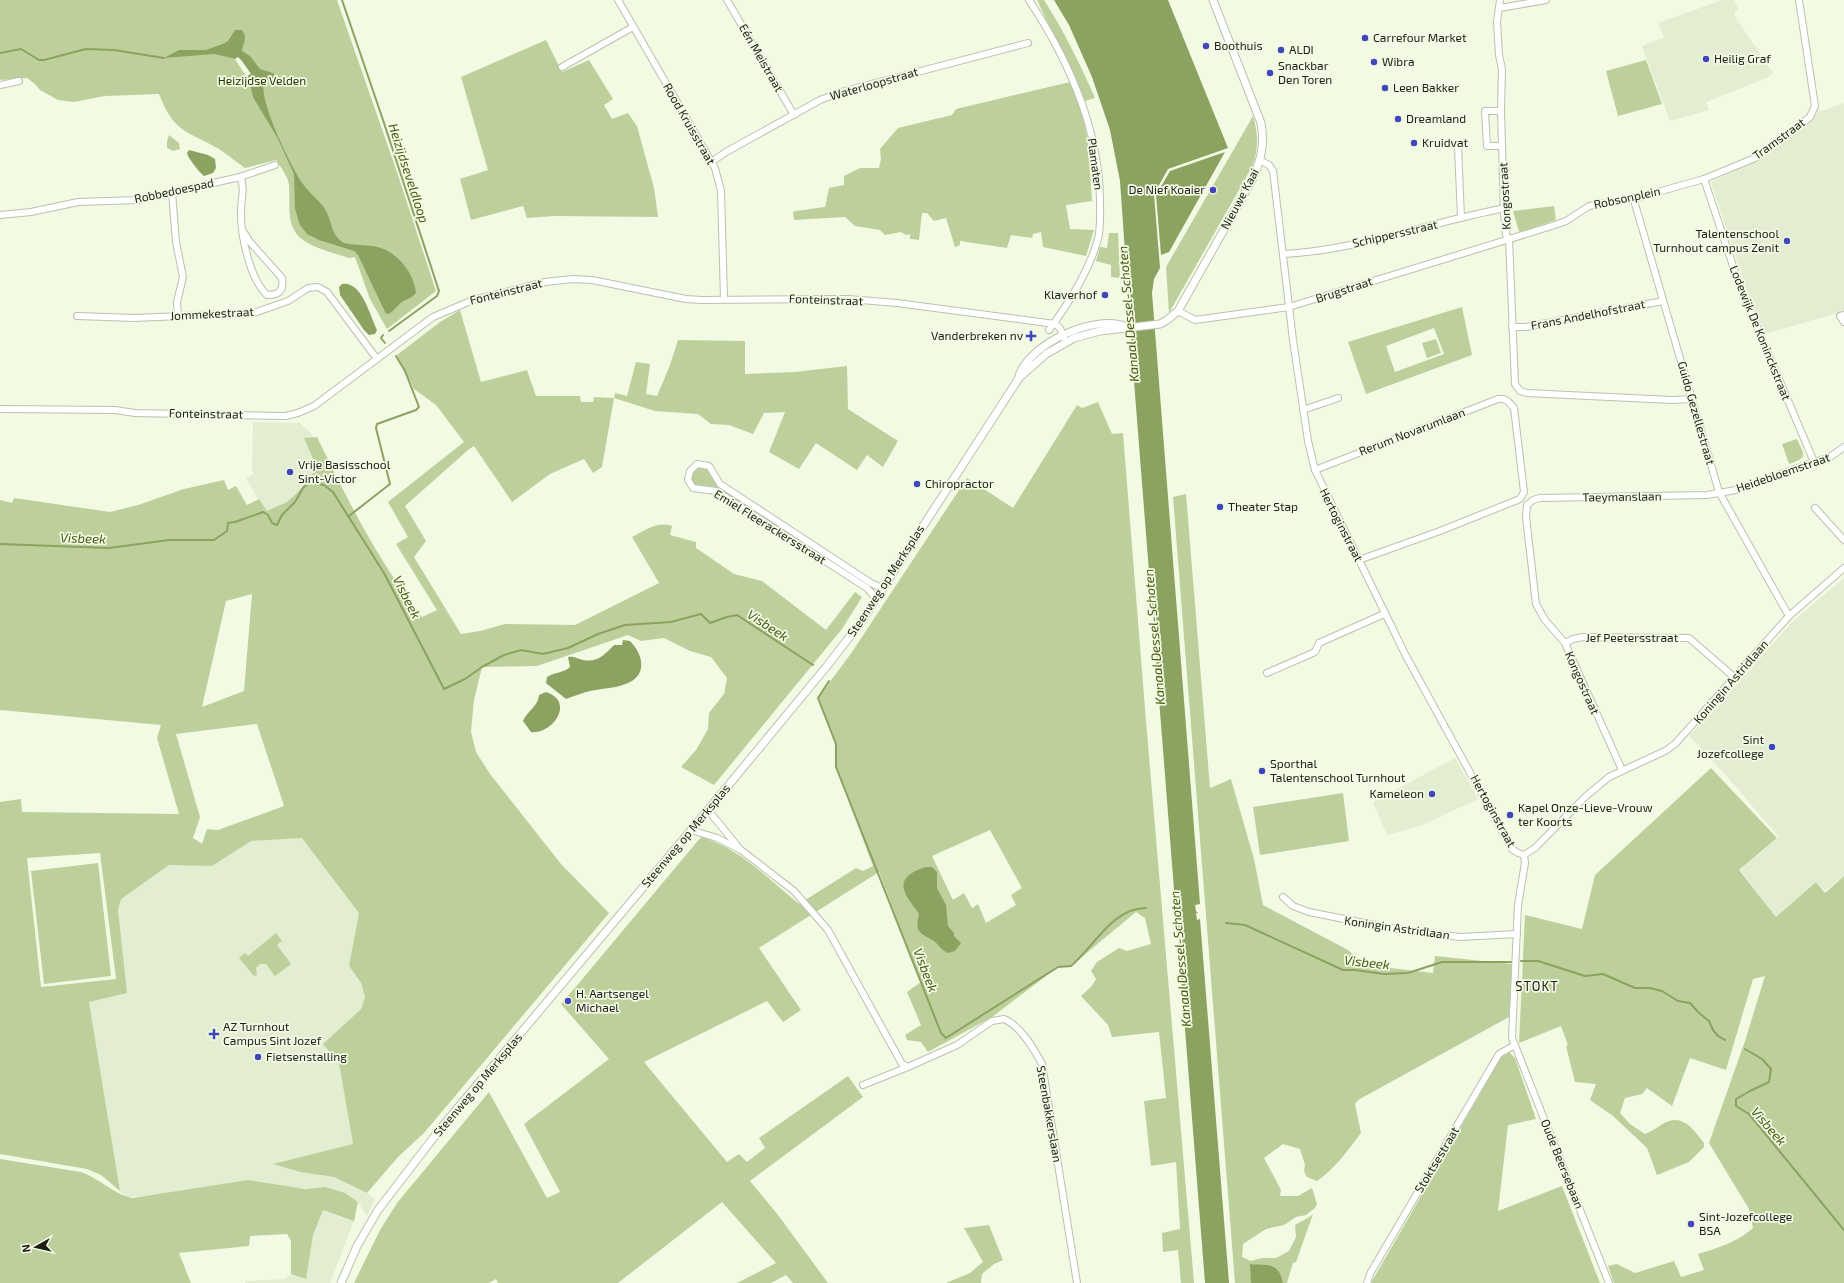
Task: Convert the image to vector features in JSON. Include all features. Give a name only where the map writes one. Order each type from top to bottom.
[{"type":"street","name":"Rood Kruisstraat","points":[[618,0],[710,162],[715,168],[721,191],[724,299]]},
{"type":"street","name":"Eén Meistraat","points":[[727,0],[794,115]]},
{"type":"street","name":"Plamaten","points":[[1029,0],[1051,36],[1083,107],[1092,138],[1100,192],[1100,220],[1098,238],[1092,256],[1071,298],[1049,330]]},
{"type":"street","name":"Nieuwe Kaai","points":[[1155,324],[1167,320],[1178,311],[1246,192],[1260,161],[1263,135],[1261,124],[1213,0]]},
{"type":"street","name":"Kongostraat","points":[[1500,0],[1498,22],[1499,55],[1502,69],[1502,146],[1506,235],[1509,239],[1515,384],[1520,391],[1527,393],[1665,400],[1692,399]]},
{"type":"street","points":[[1500,8],[1546,0]]},
{"type":"street","name":"Tramstraat","points":[[1704,179],[1755,158],[1810,117],[1813,112],[1815,102],[1799,0]]},
{"type":"street","points":[[562,67],[634,27]]},
{"type":"street","name":"Waterloopstraat","points":[[710,162],[820,100],[841,92],[1028,43]]},
{"type":"street","points":[[0,85],[19,81]]},
{"type":"street","points":[[1501,110],[1485,111],[1487,146],[1502,146]]},
{"type":"street","points":[[1458,147],[1461,218]]},
{"type":"street","name":"Hertoginstraat","points":[[1260,161],[1270,165],[1273,171],[1303,410],[1314,470],[1384,614],[1509,844],[1518,854],[1524,855]]},
{"type":"street","name":"Robbedoespad","points":[[0,216],[31,212],[78,202],[138,200],[240,177],[275,165]]},
{"type":"street","points":[[240,177],[242,182],[240,215],[243,232],[248,258],[260,289],[267,295],[276,295],[282,289],[282,278],[243,232]]},
{"type":"street","name":"Robsonplein","points":[[1509,239],[1566,221],[1589,206],[1633,197],[1640,197],[1704,179]]},
{"type":"street","name":"Lodewijk De Koninckstraat","points":[[1704,179],[1742,292],[1814,462]]},
{"type":"street","points":[[172,192],[176,242],[183,277],[177,302],[178,316]]},
{"type":"street","name":"Guido Gezellestraat","points":[[1633,197],[1719,492],[1789,616]]},
{"type":"street","name":"Schippersstraat","points":[[1284,254],[1353,244],[1430,227],[1505,208]]},
{"type":"street","name":"Brugstraat","points":[[1178,311],[1195,320],[1289,307],[1509,239]]},
{"type":"street","name":"Fonteinstraat","points":[[0,409],[107,410],[177,414],[288,415],[314,406],[433,317],[446,310],[473,300],[545,282],[568,279],[592,280],[686,299],[848,299],[986,314],[1053,324]]},
{"type":"street","name":"Jommekestraat","points":[[77,316],[134,318],[215,313],[242,314],[264,311],[288,302],[308,288],[318,287],[327,292],[378,359]]},
{"type":"street","name":"Frans Andelhofstraat","points":[[1512,327],[1526,327],[1664,302]]},
{"type":"street","points":[[1844,314],[1840,316],[1844,322]]},
{"type":"street","points":[[1044,323],[1049,330],[1056,347]]},
{"type":"street","name":"Steenweg op Merksplas","points":[[341,1283],[357,1246],[378,1210],[441,1128],[708,810],[827,666],[861,622],[1019,378],[1022,370],[1032,357],[1054,340],[1064,339],[1106,323],[1128,327],[1155,324]]},
{"type":"street","points":[[1053,324],[1058,325],[1064,339]]},
{"type":"street","name":"Steenweg op Merksplas","points":[[1019,378],[1064,339]]},
{"type":"street","points":[[1303,410],[1338,398]]},
{"type":"street","name":"Rerum Novarumlaan","points":[[1314,470],[1498,399],[1509,402],[1514,408],[1524,492],[1520,499],[1440,531],[1359,560]]},
{"type":"street","name":"Heidebloemstraat","points":[[1719,492],[1736,490],[1830,457],[1844,447]]},
{"type":"street","name":"Emiel Fleerackersstraat","points":[[876,598],[867,588],[716,491],[694,488],[688,480],[690,471],[697,464],[709,466],[720,484],[882,588]]},
{"type":"street","name":"Taeymanslaan","points":[[1527,505],[1533,500],[1540,498],[1707,495],[1719,492]]},
{"type":"street","name":"Kongostraat","points":[[1527,505],[1526,518],[1536,604],[1545,620],[1565,643],[1622,770]]},
{"type":"street","points":[[1815,508],[1844,540]]},
{"type":"street","name":"Koningin Astridlaan","points":[[1524,855],[1535,848],[1585,797],[1609,777],[1665,751],[1675,744],[1789,616],[1844,568]]},
{"type":"street","points":[[1267,673],[1315,652],[1319,643],[1384,614]]},
{"type":"street","name":"Jef Peetersstraat","points":[[1565,643],[1573,639],[1583,637],[1689,638],[1734,677]]},
{"type":"street","points":[[708,810],[741,850]]},
{"type":"street","points":[[691,830],[717,838],[741,850],[794,891],[828,930],[902,1064],[908,1067]]},
{"type":"street","points":[[1515,1045],[1512,1038],[1518,905],[1525,863],[1524,855]]},
{"type":"street","name":"Koningin Astridlaan","points":[[1283,897],[1293,906],[1309,912],[1384,927],[1460,937],[1517,934]]},
{"type":"street","name":"Steenbakkerslaan","points":[[863,1085],[957,1045],[992,1021],[1004,1019],[1010,1022],[1030,1042],[1042,1064],[1077,1283]]},
{"type":"street","name":"Oude Beersebaan","points":[[1515,1045],[1609,1283]]},
{"type":"street","name":"Stoktsestraat","points":[[1367,1283],[1371,1272],[1499,1054],[1515,1045]]},
{"type":"shaded area","name":"Heilig Graf","points":[[1722,0],[1734,0],[1738,9],[1734,13],[1738,21],[1773,73],[1769,77],[1706,102],[1709,110],[1670,121],[1642,46],[1664,37],[1658,23]]},
{"type":"shaded area","name":"Talentenschool Turnhout campus Zenit","points":[[1844,103],[1844,311],[1765,334],[1750,300],[1711,182],[1756,161],[1819,112]]},
{"type":"shaded area","name":"Vrije Basisschool Sint-Victor","points":[[253,422],[300,423],[311,433],[334,487],[311,480],[306,480],[301,486],[295,499],[265,511],[246,478],[254,474],[252,469]]},
{"type":"shaded area","name":"Sint Jozefcollege","points":[[1844,578],[1844,875],[1825,891],[1816,882],[1776,917],[1740,870],[1779,837],[1689,735],[1703,723],[1792,622]]},
{"type":"shaded area","name":"Kameleon","points":[[1455,758],[1478,799],[1420,826],[1387,835],[1373,802]]},
{"type":"shaded area","name":"AZ Turnhout Campus Sint Jozef","points":[[375,832],[349,966],[361,984],[365,997],[361,1009],[323,1044],[339,1063],[353,1144],[274,1164],[300,1172],[334,1177],[367,1193],[375,1199],[367,1216],[358,1202],[325,1187],[126,1197],[120,1191],[89,1002],[127,992],[104,881],[193,838],[203,844]]},
{"type":"shaded area","points":[[323,1210],[354,1221],[330,1283],[245,1283],[245,1281],[284,1279],[291,1274],[306,1278],[313,1235]]},
{"type":"green space","name":"Heizijdse Velden","points":[[0,0],[337,0],[398,175],[436,291],[387,329],[370,299],[355,257],[349,258],[308,243],[297,234],[293,228],[290,214],[289,185],[284,172],[276,160],[245,168],[219,149],[189,134],[176,124],[170,116],[159,94],[105,96],[74,102],[58,100],[40,90],[27,78],[0,80]]},
{"type":"green space","points":[[1037,0],[1044,0],[1071,48],[1095,98],[1085,101]]},
{"type":"green space","points":[[546,40],[562,72],[589,60],[613,99],[604,105],[612,119],[628,113],[637,126],[654,188],[658,217],[554,216],[527,218],[523,206],[471,220],[460,179],[488,170],[461,77]]},
{"type":"green space","points":[[1646,60],[1662,104],[1618,116],[1606,71]]},
{"type":"green space","points":[[1070,82],[1084,120],[1088,143],[1092,201],[1066,205],[1070,229],[1094,230],[1086,256],[1043,247],[1041,232],[1033,234],[1032,238],[1011,235],[1007,248],[960,241],[960,245],[955,247],[946,218],[934,221],[927,213],[922,213],[919,240],[910,239],[910,234],[906,235],[901,232],[885,235],[880,230],[855,226],[845,217],[794,220],[793,212],[825,207],[829,188],[844,185],[844,176],[860,168],[879,168],[881,159],[880,149],[898,128],[952,115],[956,109]]},
{"type":"green space","points":[[1253,116],[1257,141],[1256,154],[1252,167],[1169,313],[1166,267]]},
{"type":"green space","points":[[169,135],[179,143],[180,149],[173,151],[167,148]]},
{"type":"green space","points":[[1554,206],[1556,220],[1519,232],[1513,211]]},
{"type":"green space","points":[[1109,233],[1118,233],[1120,278],[1111,277],[1111,265],[1096,261],[1100,247],[1107,248]]},
{"type":"green space","points":[[1462,307],[1472,355],[1366,394],[1348,342]],"holes":[[[1434,328],[1444,354],[1395,372],[1386,346]]]},
{"type":"green space","points":[[460,310],[481,382],[527,370],[536,396],[580,396],[581,402],[593,402],[594,397],[614,398],[602,467],[593,473],[584,459],[550,474],[512,502],[474,446],[405,506],[426,541],[414,557],[461,634],[480,631],[505,624],[575,625],[659,583],[632,537],[656,525],[672,526],[670,535],[696,542],[696,548],[734,574],[762,581],[826,630],[855,592],[862,597],[842,629],[714,785],[681,767],[696,750],[708,729],[709,713],[724,694],[727,678],[711,657],[690,651],[664,638],[641,641],[628,635],[537,666],[482,667],[474,700],[471,732],[476,752],[490,774],[561,864],[609,913],[424,1133],[398,1157],[367,1193],[334,1177],[300,1172],[273,1164],[353,1144],[339,1063],[323,1044],[361,1009],[365,997],[361,983],[349,966],[359,913],[302,838],[251,841],[212,866],[169,865],[121,899],[118,910],[127,993],[89,1002],[120,1191],[101,1175],[87,1169],[0,1154],[0,802],[21,799],[22,812],[179,814],[157,738],[161,725],[0,710],[0,500],[12,503],[14,498],[110,512],[138,505],[184,489],[224,480],[228,490],[236,486],[247,505],[259,499],[267,511],[287,502],[297,493],[317,468],[304,438],[317,437],[352,507],[378,553],[406,596],[422,617],[437,610],[396,544],[408,537],[388,502],[464,442],[436,405],[414,389],[397,355],[440,322]],"holes":[[[252,594],[244,691],[202,707],[226,601]],[[257,724],[284,806],[218,830],[207,829],[202,844],[193,838],[200,817],[176,734]],[[100,853],[116,979],[41,987],[27,858]]]},
{"type":"green space","points":[[1436,339],[1441,353],[1427,358],[1422,343]]},
{"type":"green space","points":[[678,340],[745,341],[745,374],[795,372],[847,366],[848,409],[898,441],[883,467],[867,455],[857,470],[816,443],[799,469],[769,452],[785,412],[764,413],[753,434],[729,425],[711,424],[698,414],[655,411],[614,398],[615,393],[627,396],[636,362],[650,364],[646,394],[657,396],[670,365]]},
{"type":"green space","points":[[1098,402],[1112,434],[1123,433],[1194,1283],[1181,1283],[1178,1250],[1163,1252],[1162,1233],[1180,1229],[1176,1162],[1151,1166],[1144,1101],[1166,1098],[1159,1032],[1112,1037],[1108,1025],[1081,996],[1091,987],[1096,979],[1091,971],[1097,962],[1119,948],[1127,951],[1151,944],[1145,918],[1136,912],[1071,966],[1058,967],[992,1017],[928,1052],[921,1042],[907,1040],[905,1035],[921,1025],[907,992],[921,982],[879,872],[759,948],[801,1010],[783,1022],[767,1001],[644,1062],[727,1162],[739,1154],[747,1162],[765,1148],[759,1138],[848,1076],[863,1097],[750,1181],[778,1215],[828,1283],[793,1283],[786,1275],[771,1283],[737,1283],[776,1263],[722,1202],[618,1283],[498,1283],[496,1279],[489,1283],[354,1283],[380,1230],[397,1203],[489,1092],[547,1198],[560,1192],[524,1124],[609,1059],[561,1004],[564,1001],[569,1005],[571,1001],[567,997],[701,837],[715,842],[741,856],[799,904],[856,868],[863,871],[873,866],[836,767],[836,744],[818,698],[852,652],[967,478],[1013,508],[1077,405],[1082,408]],"holes":[[[990,830],[1022,888],[1011,895],[1016,905],[986,923],[978,904],[972,908],[964,893],[953,900],[932,856]]]},
{"type":"green space","points":[[1797,439],[1803,455],[1800,460],[1789,464],[1782,444]]},
{"type":"green space","points":[[698,467],[706,468],[708,470],[718,486],[716,488],[699,487],[693,484],[691,478]]},
{"type":"green space","points":[[1186,494],[1210,788],[1231,779],[1254,859],[1263,905],[1348,950],[1365,965],[1433,973],[1435,956],[1512,964],[1509,1017],[1358,1100],[1355,1104],[1361,1133],[1341,1159],[1324,1176],[1317,1181],[1307,1177],[1304,1171],[1305,1165],[1300,1149],[1283,1144],[1264,1158],[1281,1190],[1280,1196],[1298,1196],[1312,1188],[1317,1204],[1315,1208],[1306,1215],[1296,1217],[1284,1225],[1266,1229],[1243,1244],[1242,1257],[1251,1261],[1262,1258],[1276,1258],[1289,1251],[1296,1237],[1295,1225],[1313,1214],[1296,1262],[1293,1263],[1287,1283],[1283,1283],[1279,1271],[1276,1268],[1263,1264],[1251,1264],[1251,1283],[1235,1283],[1173,497]]},
{"type":"green space","points":[[1711,768],[1777,838],[1739,870],[1776,917],[1816,882],[1825,893],[1844,876],[1844,1283],[1614,1283],[1608,1266],[1617,1264],[1635,1273],[1674,1261],[1681,1277],[1704,1270],[1698,1254],[1734,1241],[1753,1228],[1749,1209],[1709,1143],[1745,1041],[1765,976],[1753,979],[1726,1070],[1690,1058],[1672,1106],[1647,1088],[1642,1094],[1625,1098],[1620,1113],[1630,1124],[1645,1134],[1664,1123],[1671,1120],[1677,1120],[1692,1128],[1704,1143],[1704,1147],[1689,1162],[1657,1175],[1647,1148],[1613,1116],[1590,1100],[1596,1084],[1575,1082],[1566,1046],[1568,1045],[1561,1026],[1519,1043],[1525,915],[1582,929],[1595,875]]},
{"type":"green space","points":[[1343,793],[1349,841],[1260,855],[1253,807]]},
{"type":"green space","points":[[98,863],[111,976],[44,984],[31,871]]},
{"type":"green space","points":[[276,933],[282,941],[277,945],[291,964],[275,976],[266,964],[260,964],[256,968],[257,975],[254,976],[239,958],[245,953],[248,956]]},
{"type":"green space","points":[[1509,1052],[1515,1058],[1536,1119],[1508,1125],[1498,1211],[1562,1186],[1600,1283],[1371,1283],[1496,1066],[1503,1055]]},
{"type":"green space","points":[[0,1159],[81,1172],[120,1194],[133,1198],[248,1180],[305,1189],[325,1187],[345,1193],[358,1202],[354,1221],[323,1210],[313,1235],[306,1279],[291,1274],[291,1241],[287,1234],[250,1236],[249,1246],[179,1253],[191,1283],[0,1283]]},
{"type":"green space","points":[[989,1225],[1003,1260],[994,1264],[982,1274],[981,1283],[946,1283],[970,1273],[983,1262],[964,1228]]},
{"type":"water","name":"Kanaal Dessel-Schoten","points":[[1054,0],[1168,0],[1228,148],[1168,169],[1154,194],[1160,268],[1154,279],[1152,293],[1200,904],[1195,905],[1198,913],[1196,913],[1197,920],[1200,919],[1229,1283],[1205,1283],[1135,394],[1120,181],[1110,130],[1092,77],[1069,25]]},
{"type":"water","points":[[235,30],[242,30],[245,36],[242,51],[250,56],[260,69],[273,73],[275,76],[264,83],[264,91],[266,103],[277,134],[284,150],[305,187],[325,209],[334,232],[344,243],[368,245],[388,251],[400,260],[409,272],[415,286],[416,293],[402,302],[391,313],[386,314],[358,255],[354,251],[319,240],[307,234],[300,225],[295,209],[294,174],[277,137],[253,97],[248,75],[236,59],[214,54],[164,58],[179,50],[206,50],[225,43]]},
{"type":"water","points":[[189,150],[208,155],[215,159],[216,168],[213,173],[204,176],[194,165],[188,155],[187,153]]},
{"type":"water","points":[[1225,152],[1169,252],[1161,255],[1156,195],[1170,171]]},
{"type":"water","points":[[342,284],[355,288],[360,294],[377,330],[375,334],[369,335],[364,330],[340,295],[339,287]]},
{"type":"water","points":[[623,640],[630,641],[634,645],[641,661],[640,672],[637,677],[627,684],[586,692],[566,699],[546,683],[547,677],[570,667],[568,657],[588,661],[597,659],[614,645],[622,645]]},
{"type":"water","points":[[546,692],[555,697],[559,703],[560,710],[558,717],[553,723],[539,732],[531,732],[523,721],[537,703],[539,695]]},
{"type":"water","points":[[926,867],[932,867],[937,872],[937,888],[946,905],[948,926],[954,933],[954,936],[961,943],[955,951],[948,953],[920,932],[917,926],[919,915],[904,890],[905,880],[908,876]]},
{"type":"water","points":[[1250,1264],[1267,1265],[1276,1268],[1279,1271],[1283,1283],[1251,1283]]},
{"type":"pier","points":[[238,57],[251,74],[246,76],[235,59]]},
{"type":"waterway","name":"Heizijdseveldloop","points":[[342,0],[439,291],[437,296],[389,331]]},
{"type":"waterway","points":[[0,53],[21,49],[39,60],[44,60],[86,49],[114,50],[164,58]]},
{"type":"waterway","name":"Heizijdseveldloop","points":[[383,335],[381,338],[385,343]]},
{"type":"waterway","points":[[349,516],[390,484],[376,428],[377,424],[416,410],[419,407],[405,371],[396,356]]},
{"type":"waterway","name":"Visbeek","points":[[0,544],[109,548],[169,540],[214,540],[227,531],[228,523],[263,512],[268,515],[272,523],[277,525],[282,515],[295,502],[303,488],[310,482],[324,485],[333,492],[384,573],[444,689],[465,679],[482,667],[504,655],[521,650],[543,654],[568,648],[598,634],[625,625],[671,622],[701,614],[710,623],[737,615],[813,665]]},
{"type":"waterway","name":"Visbeek","points":[[829,681],[818,698],[836,744],[836,767],[941,1033],[946,1038],[1058,967],[1071,966],[1113,921],[1123,914],[1146,908]]},
{"type":"waterway","name":"Visbeek","points":[[1226,923],[1245,925],[1343,970],[1384,974],[1408,973],[1442,962],[1513,962]]},
{"type":"waterway","name":"Visbeek","points":[[1521,961],[1538,961],[1585,976],[1603,974],[1635,988],[1650,988],[1662,991],[1678,1001],[1690,1003],[1709,1021],[1713,1030],[1718,1036],[1725,1040]]},
{"type":"waterway","name":"Visbeek","points":[[1745,1049],[1762,1059],[1771,1069],[1769,1082],[1736,1099],[1736,1106],[1749,1114],[1844,1230]]},
{"type":"place","name":"Carrefour Market","points":[[1365,38]]},
{"type":"place","name":"Boothuis","points":[[1206,46]]},
{"type":"place","name":"ALDI","points":[[1281,50]]},
{"type":"place","name":"Heilig Graf","points":[[1706,59]]},
{"type":"place","name":"Wibra","points":[[1374,62]]},
{"type":"place","name":"Snackbar Den Toren","points":[[1270,73]]},
{"type":"place","name":"Leen Bakker","points":[[1385,88]]},
{"type":"place","name":"Dreamland","points":[[1398,119]]},
{"type":"place","name":"Kruidvat","points":[[1414,143]]},
{"type":"place","name":"De Nief Koaier","points":[[1213,190]]},
{"type":"place","name":"Talentenschool Turnhout campus Zenit","points":[[1787,241]]},
{"type":"place","name":"Klaverhof","points":[[1105,295]]},
{"type":"place","name":"Vanderbreken nv","points":[[1031,336]]},
{"type":"place","name":"Vrije Basisschool Sint-Victor","points":[[290,472]]},
{"type":"place","name":"Chiropractor","points":[[917,484]]},
{"type":"place","name":"Theater Stap","points":[[1220,507]]},
{"type":"place","name":"Sint Jozefcollege","points":[[1772,747]]},
{"type":"place","name":"Sporthal Talentenschool Turnhout","points":[[1262,771]]},
{"type":"place","name":"Kameleon","points":[[1432,794]]},
{"type":"place","name":"Kapel Onze-Lieve-Vrouw ter Koorts","points":[[1510,815]]},
{"type":"place","name":"H. Aartsengel Michael","points":[[568,1001]]},
{"type":"place","name":"AZ Turnhout Campus Sint Jozef","points":[[214,1034]]},
{"type":"place","name":"Fietsenstalling","points":[[258,1057]]},
{"type":"place","name":"Sint-Jozefcollege BSA","points":[[1691,1224]]},
{"type":"district","name":"STOKT","points":[[1537,986]]}]
